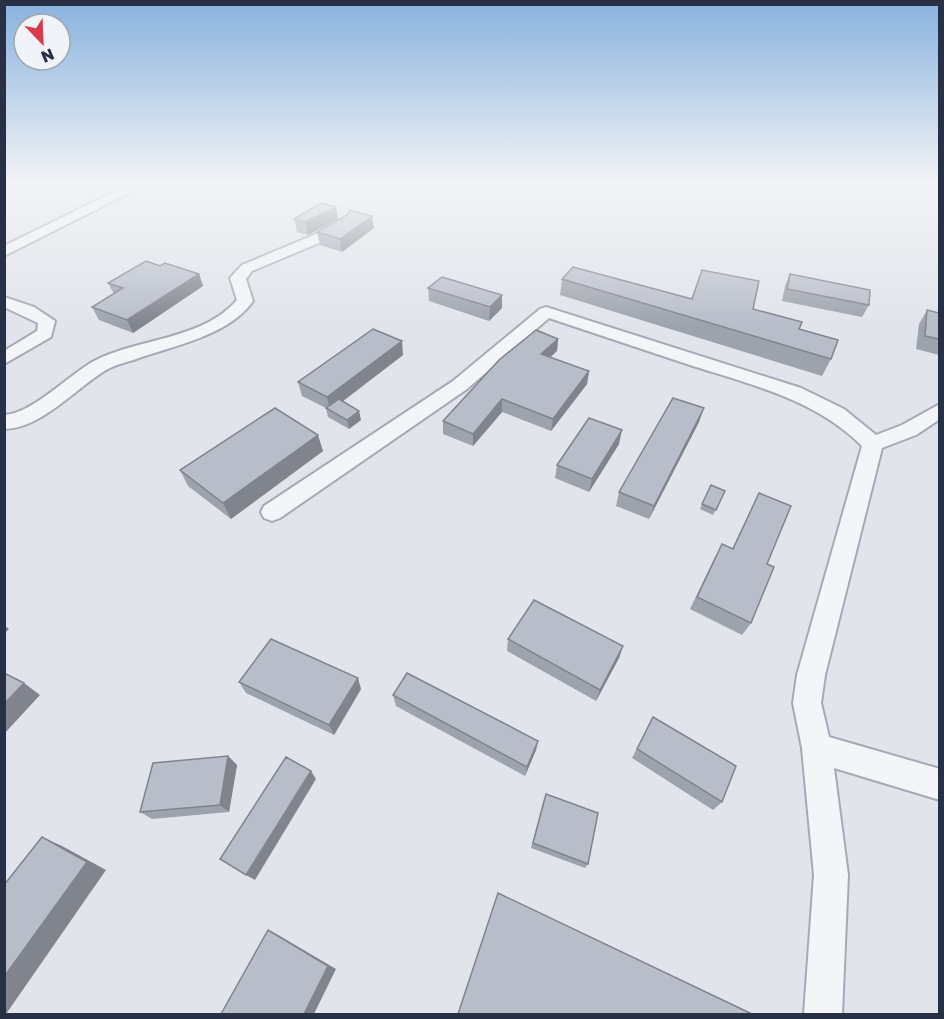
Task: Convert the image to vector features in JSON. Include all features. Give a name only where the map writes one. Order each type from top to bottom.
[{"type":"street","points":[[4,252],[47,231]]},
{"type":"street","points":[[4,422],[12,422],[52,401],[101,365],[203,330],[234,314],[245,301],[238,278],[247,268],[331,231]]},
{"type":"street","points":[[4,302],[28,310],[47,321],[45,333],[4,359]]},
{"type":"street","points":[[272,512],[460,385],[546,312],[797,394],[840,415],[873,444]]},
{"type":"street","points":[[873,444],[909,430],[939,411]]},
{"type":"street","points":[[823,1014],[831,875],[817,748],[807,703],[811,675],[873,444]]},
{"type":"street","points":[[817,748],[939,785]]},
{"type":"building","points":[[320,231],[352,231],[340,239],[317,232]]},
{"type":"building","points":[[146,261],[160,266],[165,263],[199,274],[127,320],[92,307],[123,288],[108,283]]},
{"type":"building","points":[[573,267],[692,299],[702,270],[759,281],[753,309],[802,322],[799,329],[838,340],[831,359],[562,279]]},
{"type":"building","points":[[790,274],[870,290],[869,305],[787,289]]},
{"type":"building","points":[[442,277],[502,295],[490,307],[428,288]]},
{"type":"building","points":[[927,310],[939,313],[939,339],[925,336]]},
{"type":"building","points":[[373,329],[402,341],[327,397],[298,382]]},
{"type":"building","points":[[536,330],[558,339],[541,354],[589,371],[553,419],[502,399],[473,434],[443,421],[499,360]]},
{"type":"building","points":[[673,398],[704,408],[654,506],[619,492]]},
{"type":"building","points":[[339,399],[359,411],[347,420],[326,408]]},
{"type":"building","points":[[275,408],[318,435],[223,503],[180,470]]},
{"type":"building","points":[[589,418],[622,430],[592,479],[557,465]]},
{"type":"building","points":[[711,485],[725,491],[716,510],[702,504]]},
{"type":"building","points":[[759,493],[791,506],[767,564],[774,567],[751,623],[697,597],[722,544],[733,549]]},
{"type":"building","points":[[534,600],[623,646],[600,690],[508,639]]},
{"type":"building","points":[[271,639],[358,678],[329,725],[239,682]]},
{"type":"building","points":[[4,673],[24,683],[4,704]]},
{"type":"building","points":[[407,673],[538,741],[527,767],[393,695]]},
{"type":"building","points":[[653,717],[736,766],[722,802],[637,749]]},
{"type":"building","points":[[228,756],[220,805],[140,812],[153,763]]},
{"type":"building","points":[[286,757],[311,771],[246,875],[220,859]]},
{"type":"building","points":[[546,794],[598,813],[588,864],[533,843]]},
{"type":"building","points":[[42,837],[87,862],[4,977],[4,885]]},
{"type":"building","points":[[498,893],[752,1014],[458,1014]]},
{"type":"building","points":[[268,930],[328,966],[304,1014],[221,1014]]}]
